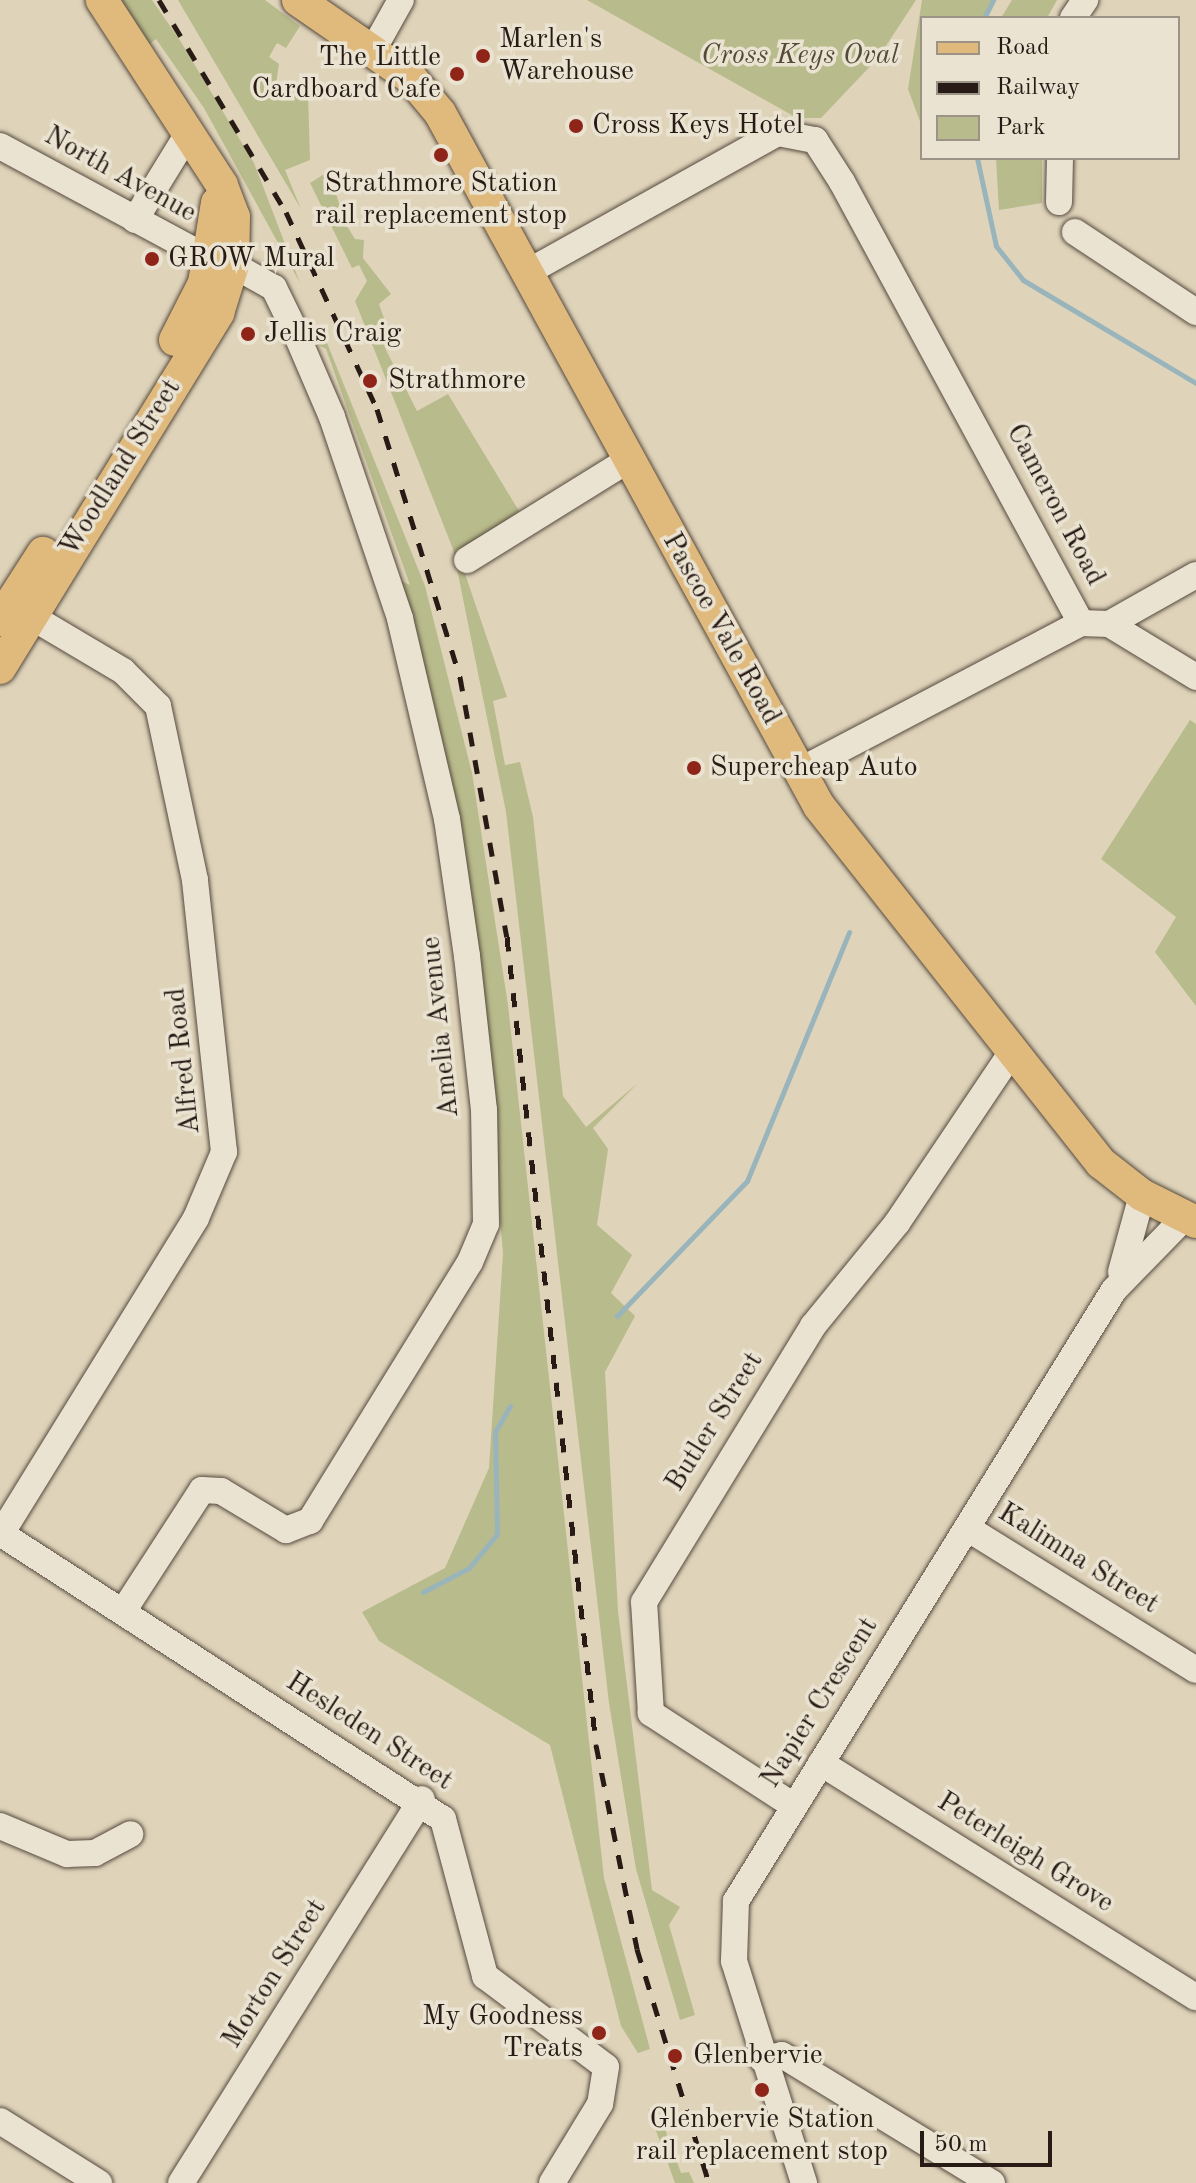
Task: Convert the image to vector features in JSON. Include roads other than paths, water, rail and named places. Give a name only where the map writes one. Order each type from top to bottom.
[{"type":"main road","name":"Woodland Street","points":[[0,668],[14,613],[222,262],[217,205],[194,141],[102,0]]},
{"type":"main road","name":"Pascoe Vale Road","points":[[298,0],[373,50],[440,113],[799,771],[855,853],[1101,1163],[1142,1195],[1190,1220]]},
{"type":"street","points":[[373,50],[401,0]]},
{"type":"street","name":"Cameron Road","points":[[526,273],[778,133],[815,140],[842,182],[1081,623],[799,771]]},
{"type":"street","points":[[135,220],[194,141]]},
{"type":"street","name":"North Avenue","points":[[0,146],[135,220],[222,262]]},
{"type":"street","points":[[1059,202],[1060,160]]},
{"type":"street","points":[[1075,232],[1193,304]]},
{"type":"street","name":"Amelia Avenue","points":[[124,1610],[202,1490],[221,1491],[286,1530],[310,1521],[470,1262],[486,1224],[484,1110],[467,956],[441,792],[400,618],[332,417],[274,288],[222,262]]},
{"type":"street","points":[[467,560],[628,460]]},
{"type":"street","points":[[1109,624],[1196,575]]},
{"type":"street","name":"Alfred Road","points":[[0,1533],[196,1218],[224,1152],[195,880],[162,716],[138,682],[14,613]]},
{"type":"street","points":[[1081,623],[1109,624],[1196,677]]},
{"type":"street","name":"Butler Street","points":[[794,1806],[651,1713],[644,1602],[813,1326],[897,1223],[1012,1052]]},
{"type":"street","name":"Napier Crescent","points":[[804,2183],[762,2059],[734,1961],[732,1912],[794,1806],[1114,1290],[1142,1195]]},
{"type":"street","name":"Napier Crescent","points":[[1114,1290],[1190,1220]]},
{"type":"street","name":"Kalimna Street","points":[[967,1528],[1196,1670]]},
{"type":"street","name":"Hesleden Street","points":[[0,1533],[422,1799],[452,1836],[485,1976],[602,2059],[605,2091],[552,2183]]},
{"type":"street","name":"Peterleigh Grove","points":[[821,1763],[1196,1997]]},
{"type":"street","name":"Morton Street","points":[[181,2183],[422,1799]]},
{"type":"street","points":[[0,1826],[67,1854],[95,1853],[130,1834]]},
{"type":"street","points":[[762,2059],[782,2055],[992,2183]]},
{"type":"street","points":[[0,2121],[99,2183]]},
{"type":"waterway","points":[[985,16],[993,0]]},
{"type":"waterway","points":[[977,160],[996,246],[1023,280],[1196,383]]},
{"type":"waterway","points":[[617,1316],[747,1181],[849,932]]},
{"type":"waterway","points":[[423,1592],[469,1568],[497,1534],[495,1432],[510,1406]]},
{"type":"railway","points":[[159,0],[286,212],[377,409],[460,677],[507,937],[596,1745],[637,1949],[709,2183]]},
{"type":"place","name":"Marlen's Warehouse","points":[[483,56]]},
{"type":"place","name":"The Little Cardboard Cafe","points":[[457,74]]},
{"type":"place","name":"Cross Keys Hotel","points":[[576,126]]},
{"type":"place","name":"Strathmore Station rail replacement stop","points":[[441,155]]},
{"type":"place","name":"GROW Mural","points":[[152,259]]},
{"type":"place","name":"Jellis Craig","points":[[248,334]]},
{"type":"place","name":"Strathmore","points":[[370,381]]},
{"type":"place","name":"Supercheap Auto","points":[[694,768]]},
{"type":"place","name":"My Goodness Treats","points":[[599,2033]]},
{"type":"place","name":"Glenbervie","points":[[675,2056]]},
{"type":"place","name":"Glenbervie Station rail replacement stop","points":[[762,2090]]},
{"type":"park label","name":"Cross Keys Oval","points":[[800,56]]}]
